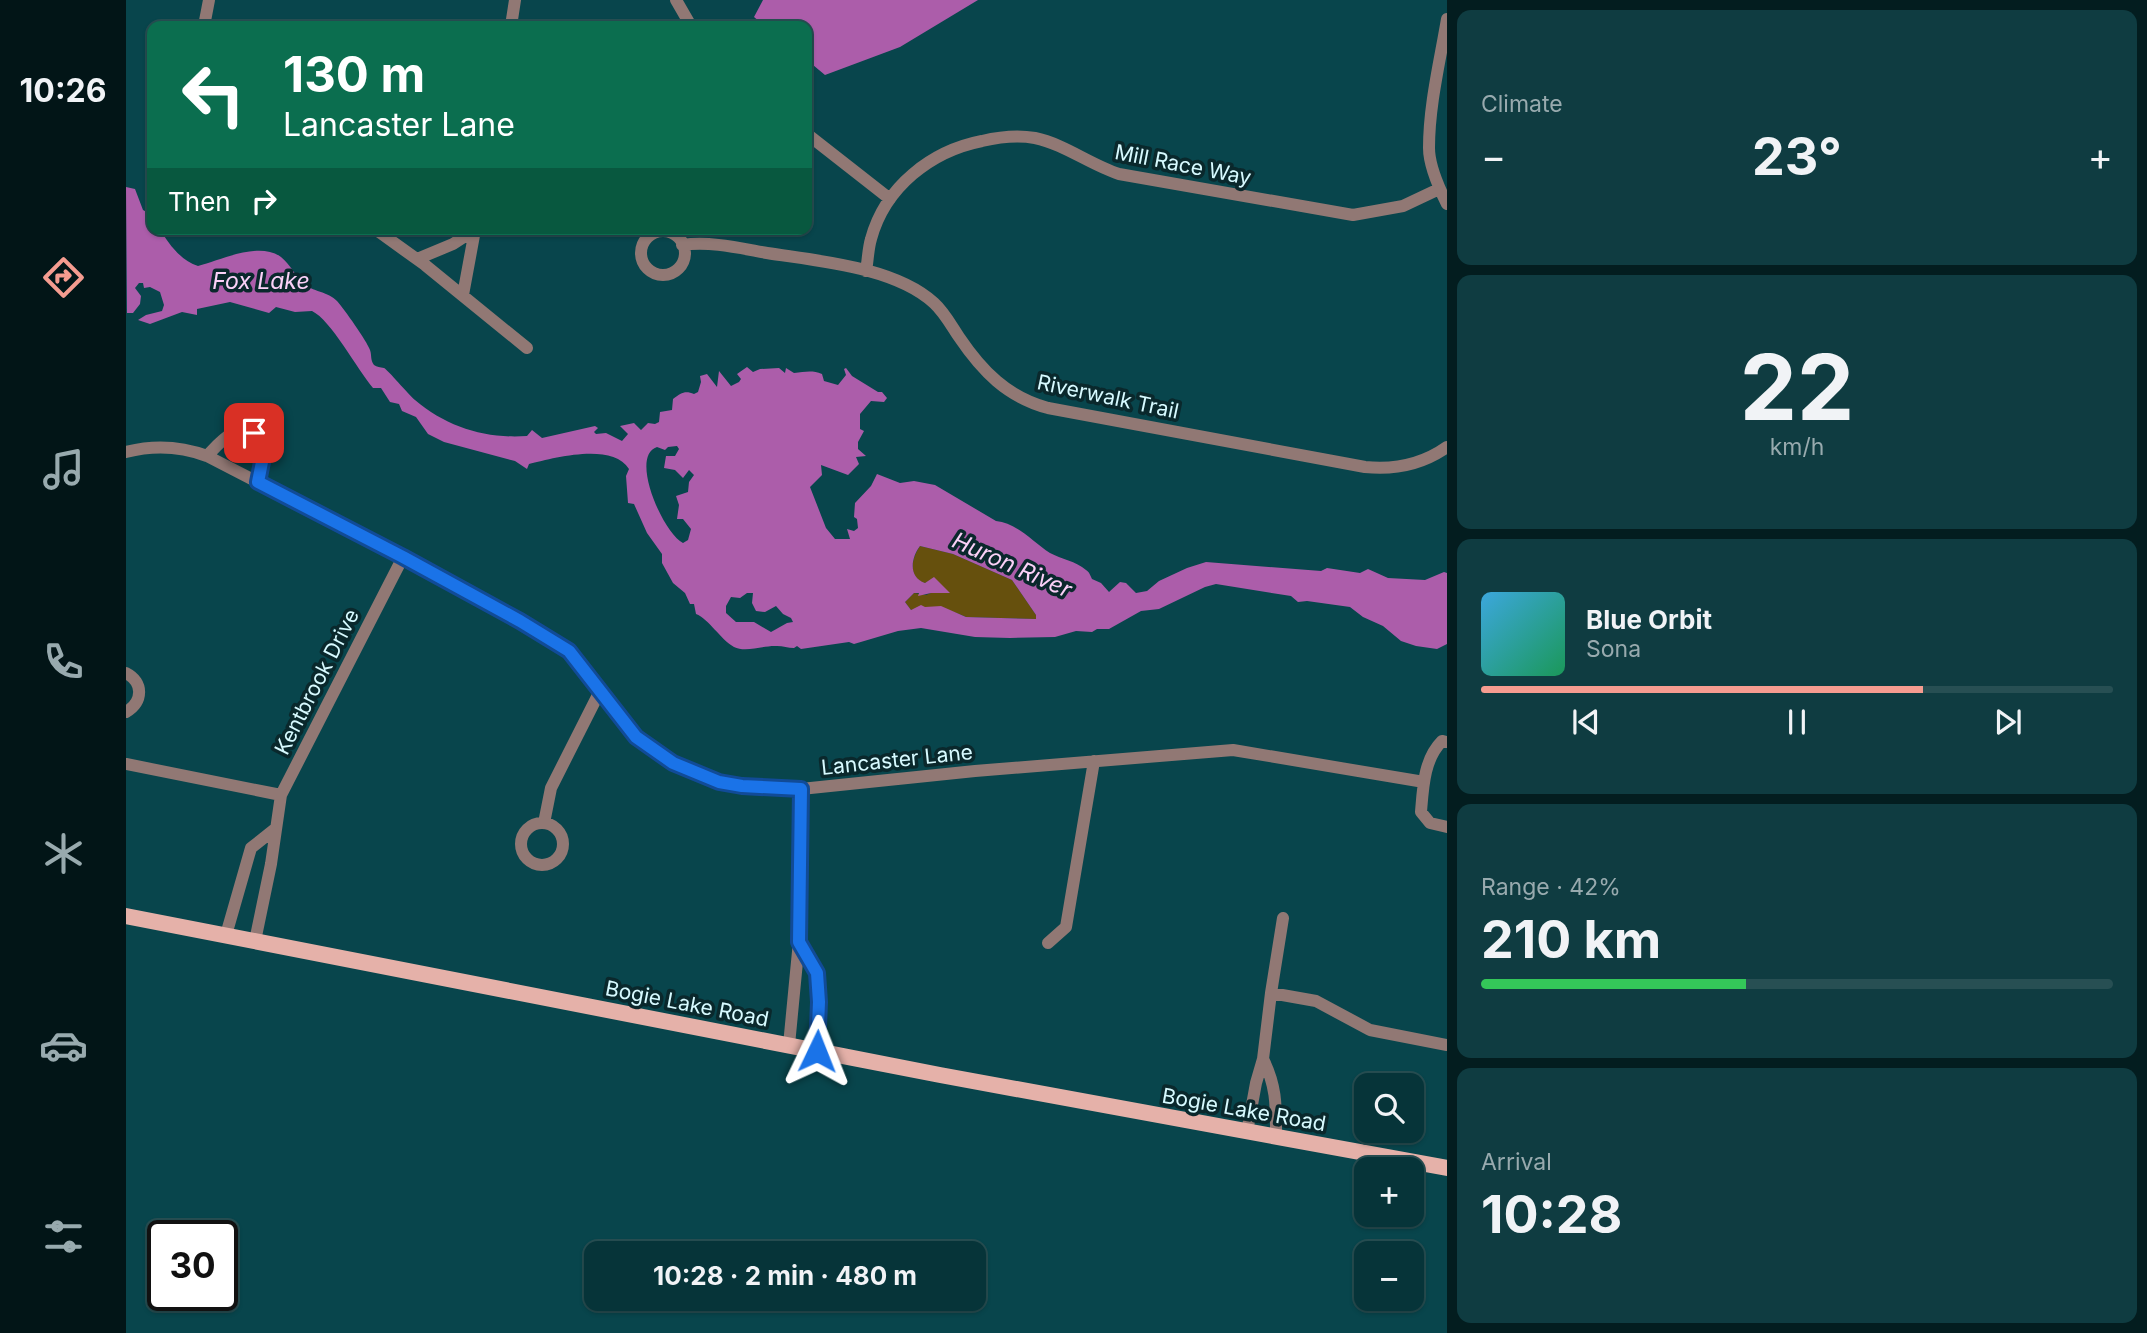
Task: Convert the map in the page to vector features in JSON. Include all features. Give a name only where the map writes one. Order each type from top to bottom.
[{"type":"main road","name":"Bogie Lake Road","points":[[126,916],[817,1051],[1447,1168]]},
{"type":"street","points":[[205,21],[209,0]]},
{"type":"street","points":[[512,21],[515,0]]},
{"type":"street","points":[[676,0],[688,21]]},
{"type":"street","points":[[1447,19],[1429,150],[1439,189],[1447,204]]},
{"type":"street","name":"Mill Race Way","points":[[866,271],[871,239],[890,199],[915,171],[939,154],[964,144],[1018,136],[1045,141],[1097,167],[1119,174],[1353,215],[1403,205],[1439,189]]},
{"type":"street","points":[[812,138],[890,199]]},
{"type":"street","points":[[383,235],[527,348]]},
{"type":"street","points":[[417,259],[467,235]]},
{"type":"street","points":[[463,296],[474,235]]},
{"type":"street","name":"Riverwalk Trail","points":[[682,245],[708,243],[866,271],[903,284],[927,297],[943,312],[986,373],[1004,389],[1039,406],[1365,467],[1400,466],[1447,447]]},
{"type":"street","points":[[207,456],[234,431],[254,433],[260,438],[264,452],[258,482]]},
{"type":"street","name":"Lancaster Lane","points":[[126,452],[163,447],[185,449],[207,456],[520,621],[569,651],[636,737],[673,763],[719,782],[801,789],[975,771],[1233,750],[1424,782]]},
{"type":"street","name":"Kentbrook Drive","points":[[255,941],[271,864],[281,795],[403,557]]},
{"type":"street","points":[[126,673],[135,679],[140,694],[138,702],[126,712]]},
{"type":"street","points":[[544,823],[551,788],[600,691]]},
{"type":"street","points":[[1447,742],[1442,741],[1432,751],[1424,782],[1421,812],[1430,823],[1447,827]]},
{"type":"street","points":[[1048,943],[1066,927],[1094,761]]},
{"type":"street","points":[[126,764],[281,795]]},
{"type":"street","points":[[789,1045],[799,942],[801,789]]},
{"type":"street","points":[[226,935],[251,848],[275,829]]},
{"type":"street","points":[[1247,1132],[1256,1083],[1264,1059],[1283,918]]},
{"type":"street","points":[[799,942],[817,973],[817,1051]]},
{"type":"street","points":[[1271,993],[1317,1001],[1370,1030],[1447,1045]]},
{"type":"street","points":[[1264,1059],[1273,1079],[1276,1137]]},
{"type":"shaded area","points":[[920,546],[953,554],[1012,580],[1036,619],[966,617],[946,609],[931,607],[911,610],[905,602],[914,593],[949,593],[916,577],[913,562]]},
{"type":"water","points":[[763,0],[978,0],[900,47],[825,75],[812,64],[812,21],[759,21],[754,17]]},
{"type":"water","points":[[126,187],[135,189],[143,210],[147,212],[147,235],[163,235],[175,250],[192,264],[198,266],[251,251],[272,253],[281,257],[304,284],[337,301],[365,340],[374,365],[384,368],[427,409],[467,429],[511,436],[527,436],[532,430],[542,438],[595,426],[598,428],[594,432],[596,434],[606,433],[622,441],[628,434],[620,426],[634,423],[641,430],[648,423],[659,422],[660,412],[672,410],[673,399],[683,393],[698,392],[700,376],[707,374],[717,387],[719,371],[731,386],[739,382],[741,379],[737,374],[747,367],[753,372],[779,368],[785,373],[786,368],[794,373],[822,374],[824,381],[838,385],[846,375],[846,368],[852,376],[882,392],[887,398],[884,402],[871,401],[860,414],[860,429],[864,431],[858,442],[858,449],[866,456],[856,457],[859,464],[848,475],[821,465],[822,475],[810,487],[826,528],[835,539],[850,539],[847,529],[854,531],[858,528],[857,519],[854,517],[855,503],[871,486],[877,474],[900,483],[914,481],[935,485],[996,521],[1018,529],[1050,553],[1082,567],[1109,592],[1120,582],[1126,583],[1136,593],[1147,591],[1159,581],[1206,562],[1321,571],[1327,568],[1360,573],[1368,569],[1388,578],[1425,580],[1444,572],[1447,573],[1447,644],[1437,649],[1401,641],[1383,626],[1363,617],[1350,607],[1298,602],[1291,596],[1216,584],[1159,609],[1141,611],[1109,629],[1092,632],[1076,631],[1055,637],[1010,638],[975,637],[921,628],[898,631],[854,644],[849,642],[801,649],[797,646],[772,646],[739,649],[696,614],[694,604],[690,604],[685,593],[673,583],[662,563],[662,554],[647,533],[634,504],[628,503],[626,476],[629,469],[621,461],[610,456],[582,454],[529,464],[527,469],[515,461],[444,442],[428,434],[416,417],[402,411],[399,404],[390,402],[381,388],[373,388],[335,334],[312,311],[295,312],[276,307],[269,313],[230,302],[197,309],[197,315],[182,312],[150,324],[138,320],[162,311],[164,305],[160,292],[150,287],[144,288],[143,283],[139,283],[135,288],[141,296],[140,304],[133,313],[127,313]],"holes":[[[677,446],[679,449],[675,456],[666,456],[664,468],[675,470],[683,478],[689,470],[694,475],[689,482],[688,492],[676,496],[679,505],[677,519],[683,519],[691,529],[688,540],[683,543],[675,536],[659,511],[652,495],[646,464],[649,453],[657,447],[665,450]],[[920,546],[953,554],[1012,580],[1036,619],[966,617],[941,606],[921,605],[911,610],[905,602],[914,593],[919,593],[918,596],[950,593],[934,577],[925,583],[916,576],[913,561]],[[747,593],[753,593],[752,603],[756,611],[765,612],[776,606],[793,622],[771,632],[754,622],[736,622],[726,613],[726,606],[731,597],[740,598]]]},
{"type":"route","points":[[254,433],[260,438],[264,452],[258,482],[403,557],[569,651],[636,737],[673,763],[719,782],[801,789],[799,942],[817,973],[817,1051]]},
{"type":"water label","name":"Fox Lake","points":[[261,281]]},
{"type":"water label","name":"Huron River","points":[[1012,565]]}]
